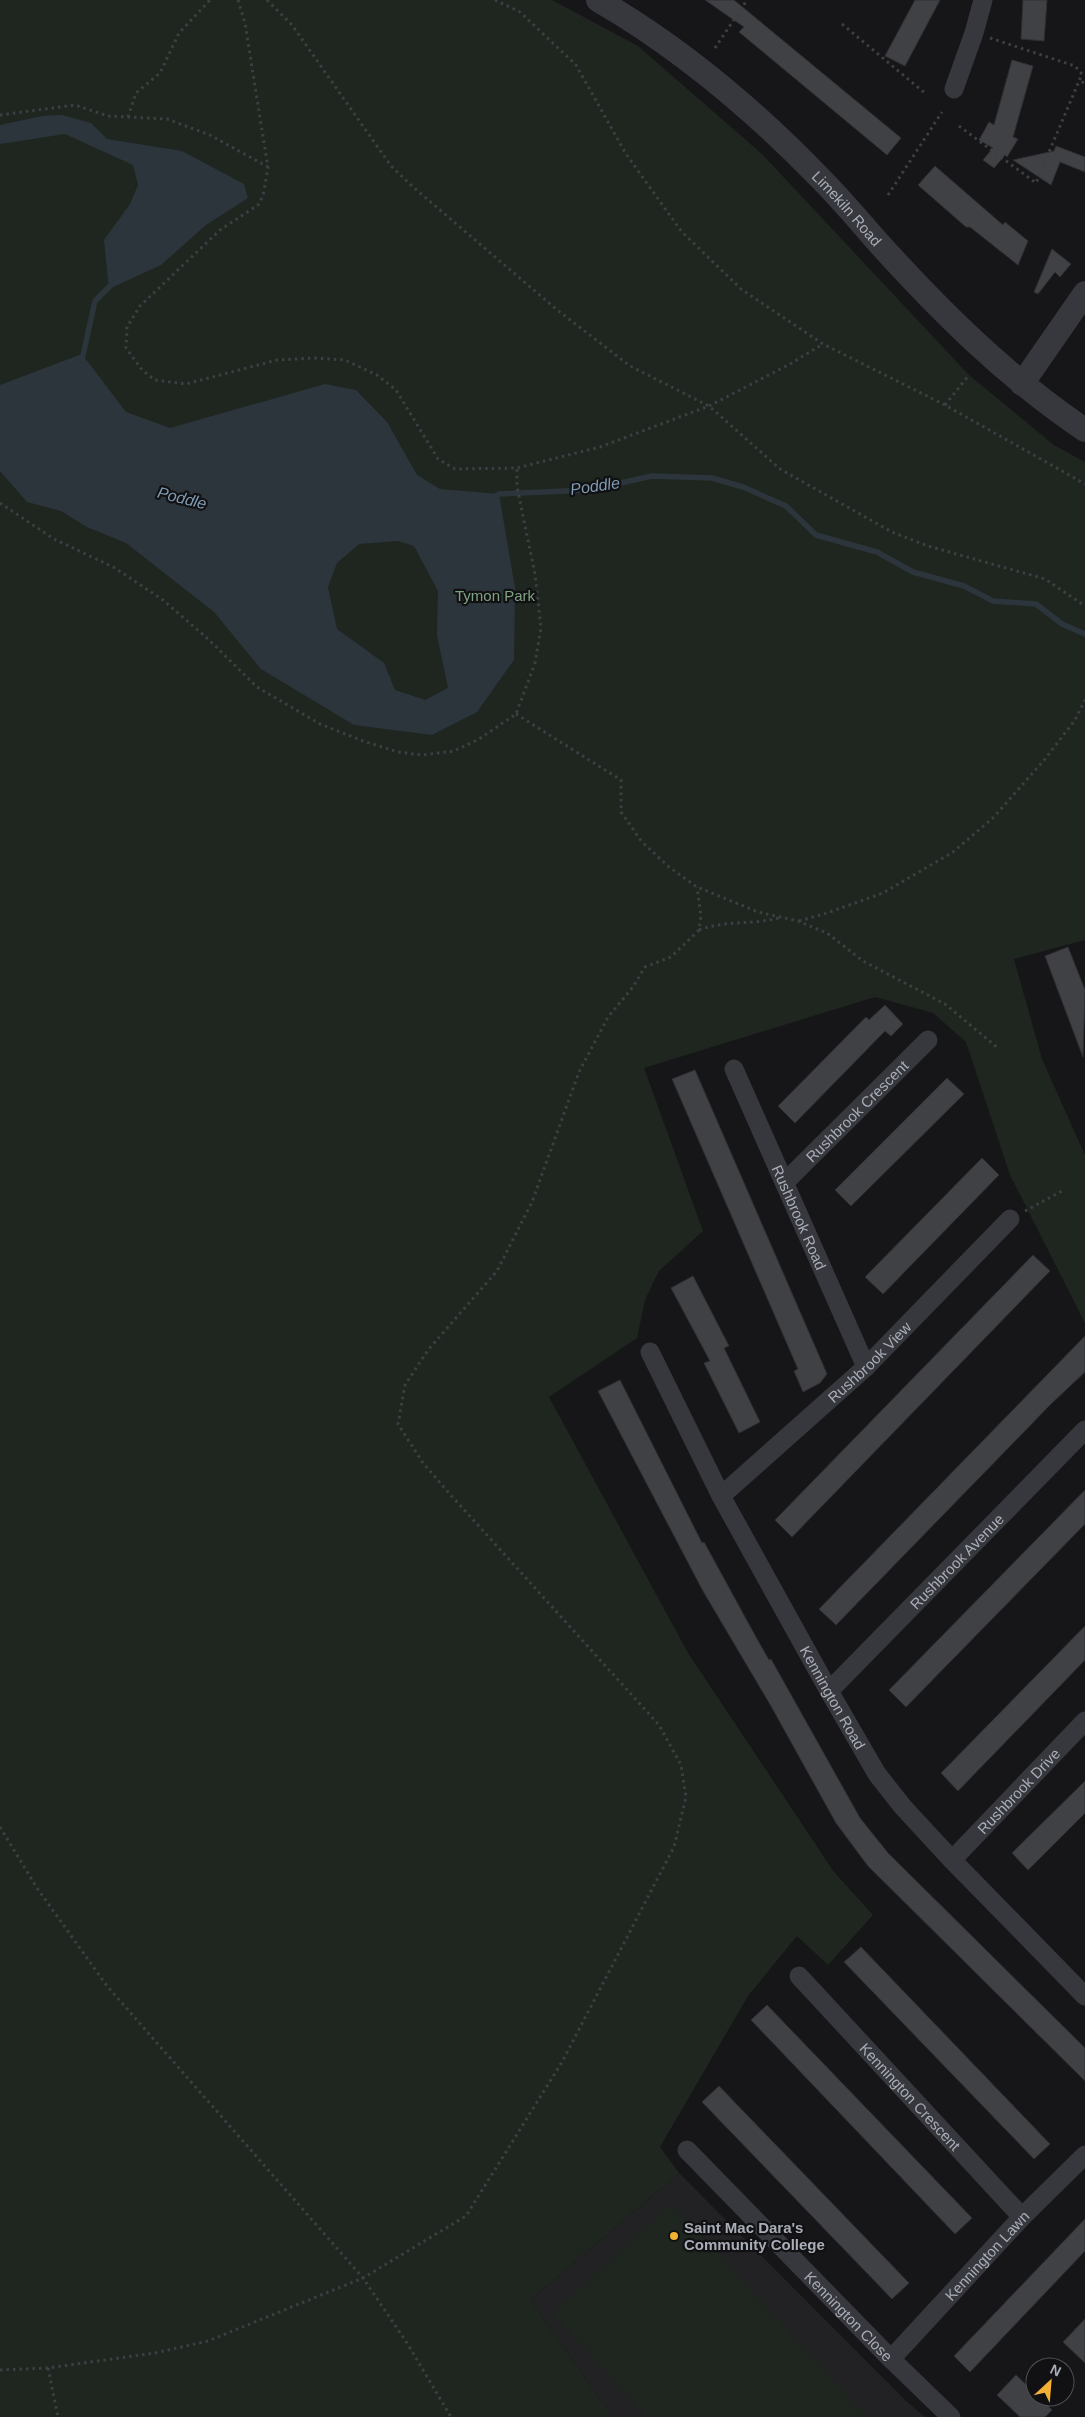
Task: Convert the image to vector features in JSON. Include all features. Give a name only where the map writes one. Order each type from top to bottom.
[{"type":"street","name":"Limekiln Road","points":[[598,0],[642,26],[672,47],[731,94],[778,136],[820,178],[925,293],[1022,384],[1085,430]]},
{"type":"street","points":[[954,89],[974,33],[983,0]]},
{"type":"street","points":[[1022,384],[1085,293]]},
{"type":"street","name":"Rushbrook Crescent","points":[[785,1182],[928,1040]]},
{"type":"street","name":"Rushbrook Road","points":[[734,1069],[866,1367]]},
{"type":"street","name":"Rushbrook View","points":[[721,1496],[866,1367],[1016,1215]]},
{"type":"street","name":"Kennington Road","points":[[650,1352],[721,1496],[829,1691],[878,1774],[903,1807],[952,1860],[1085,1996]]},
{"type":"street","name":"Rushbrook Avenue","points":[[829,1691],[1085,1430]]},
{"type":"street","name":"Rushbrook Drive","points":[[952,1860],[1085,1721]]},
{"type":"street","name":"Kennington Crescent","points":[[798,1976],[1022,2217]]},
{"type":"street","name":"Kennington Close","points":[[687,2150],[891,2359],[951,2417]]},
{"type":"street","name":"Kennington Lawn","points":[[891,2359],[1022,2217],[1085,2155]]},
{"type":"path","points":[[128,117],[136,93],[160,73],[179,33],[210,0]]},
{"type":"path","points":[[238,0],[245,24],[268,168],[263,196],[258,205],[220,230],[140,306],[127,327],[126,348],[142,370],[155,380],[186,384],[276,360],[314,358],[345,360],[377,375],[396,390],[438,459],[455,469],[517,468],[600,447],[709,406],[790,364],[823,344]]},
{"type":"path","points":[[266,0],[292,25],[391,166],[412,188],[556,309],[630,366],[709,406],[780,469],[892,532],[928,546],[1045,579],[1085,606]]},
{"type":"path","points":[[495,0],[520,12],[576,65],[626,154],[680,231],[740,289],[823,344],[945,405],[1085,484]]},
{"type":"path","points":[[715,48],[747,0]]},
{"type":"path","points":[[842,24],[926,94]]},
{"type":"path","points":[[959,126],[1036,183],[1082,74],[1075,66],[989,38]]},
{"type":"path","points":[[1079,82],[1085,83]]},
{"type":"path","points":[[0,115],[75,104],[108,116],[167,119],[185,124],[210,135],[268,168]]},
{"type":"path","points":[[888,196],[942,112]]},
{"type":"path","points":[[945,405],[969,375]]},
{"type":"path","points":[[0,504],[54,538],[115,568],[163,600],[208,639],[257,687],[320,724],[398,752],[422,754],[454,752],[479,739],[516,714],[535,663],[541,628],[535,574],[517,487],[517,468]]},
{"type":"path","points":[[798,921],[883,893],[953,852],[994,816],[1045,759],[1075,720],[1085,700]]},
{"type":"path","points":[[516,714],[621,780],[620,812],[642,842],[668,867],[697,887],[758,912],[798,921],[827,932],[863,961],[945,1004],[998,1049]]},
{"type":"path","points":[[697,887],[701,916],[699,930]]},
{"type":"path","points":[[0,2370],[48,2368],[156,2353],[208,2342],[363,2278],[466,2216],[562,2062],[674,1847],[686,1797],[681,1765],[659,1725],[423,1463],[398,1424],[405,1385],[428,1350],[496,1271],[532,1202],[579,1072],[608,1017],[633,986],[645,967],[671,957],[699,930],[712,925],[764,922],[779,918]]},
{"type":"path","points":[[1016,1215],[1062,1191]]},
{"type":"path","points":[[0,1827],[37,1888],[107,1986],[363,2278],[407,2343],[451,2417]]},
{"type":"path","points":[[48,2368],[58,2417]]},
{"type":"shaded area","name":"Saint Mac Dara's Community College","points":[[679,2173],[906,2401],[925,2417],[613,2417],[530,2300]]},
{"type":"green space","name":"Tymon Park","points":[[0,0],[552,0],[638,46],[762,154],[969,375],[1054,445],[1085,462],[1085,940],[1014,959],[1042,1059],[1085,1155],[1085,1323],[1010,1175],[966,1042],[933,1013],[875,997],[644,1068],[703,1231],[659,1271],[645,1300],[637,1338],[549,1397],[688,1653],[834,1872],[873,1915],[828,1965],[797,1936],[748,1996],[660,2147],[679,2173],[530,2300],[613,2417],[0,2417]]},
{"type":"green space","name":"Saint Mac Dara's Community College","points":[[672,2204],[867,2417],[647,2417],[552,2313]]},
{"type":"water","points":[[62,115],[91,123],[107,139],[182,151],[244,184],[248,198],[206,225],[161,265],[109,289],[104,240],[130,204],[138,185],[133,165],[65,134],[0,144],[0,125],[42,116]]},
{"type":"water","points":[[82,354],[126,412],[170,428],[325,384],[356,390],[387,422],[417,475],[440,489],[499,494],[515,588],[514,660],[477,712],[432,735],[354,725],[261,669],[214,612],[126,543],[87,527],[61,511],[27,502],[0,471],[0,385]],"holes":[[[398,541],[414,546],[438,591],[437,635],[448,688],[425,700],[395,690],[384,663],[337,629],[328,587],[337,563],[359,544]]]},
{"type":"building","points":[[705,0],[734,0],[901,138],[887,155],[739,32],[744,27]]},
{"type":"building","points":[[915,0],[940,0],[905,66],[885,56]]},
{"type":"building","points":[[1023,0],[1047,0],[1044,41],[1021,39]]},
{"type":"building","points":[[1012,60],[1033,66],[1013,137],[1018,139],[1007,157],[1005,155],[994,168],[983,160],[993,148],[979,140],[989,122],[994,125]]},
{"type":"building","points":[[1056,146],[1085,157],[1085,172],[1060,162],[1051,185],[1013,160],[1054,151]]},
{"type":"building","points":[[935,166],[1003,225],[1005,222],[1028,241],[1018,265],[970,227],[966,227],[918,185]]},
{"type":"building","points":[[1052,249],[1071,264],[1060,277],[1055,272],[1038,294],[1034,292]]},
{"type":"building","points":[[1068,947],[1085,990],[1083,1057],[1045,956]]},
{"type":"building","points":[[885,1005],[903,1024],[891,1036],[885,1031],[795,1123],[778,1106],[866,1017],[869,1020]]},
{"type":"building","points":[[695,1070],[827,1374],[820,1383],[803,1392],[794,1371],[798,1369],[672,1079]]},
{"type":"building","points":[[947,1078],[964,1094],[851,1206],[835,1190]]},
{"type":"building","points":[[982,1158],[999,1175],[883,1294],[865,1277]]},
{"type":"building","points":[[1033,1255],[1050,1271],[792,1537],[775,1520]]},
{"type":"building","points":[[693,1276],[729,1346],[724,1348],[760,1422],[739,1433],[704,1363],[710,1361],[671,1288]]},
{"type":"building","points":[[1085,1336],[1085,1372],[1051,1404],[836,1625],[819,1609]]},
{"type":"building","points":[[620,1380],[702,1543],[704,1542],[757,1639],[769,1660],[771,1659],[860,1818],[888,1853],[1085,2048],[1085,2081],[868,1866],[836,1823],[771,1706],[703,1591],[598,1391]]},
{"type":"building","points":[[1085,1490],[1085,1524],[906,1707],[889,1690]]},
{"type":"building","points":[[1085,1626],[1085,1660],[958,1791],[941,1773]]},
{"type":"building","points":[[1085,1781],[1085,1813],[1028,1870],[1012,1853]]},
{"type":"building","points":[[861,1947],[1050,2144],[1034,2159],[844,1962]]},
{"type":"building","points":[[767,2005],[972,2218],[955,2234],[751,2020]]},
{"type":"building","points":[[719,2086],[909,2283],[892,2299],[702,2102]]},
{"type":"building","points":[[1085,2219],[1085,2251],[970,2372],[954,2356]]},
{"type":"building","points":[[1085,2319],[1085,2363],[1063,2342]]},
{"type":"building","points":[[1016,2375],[1025,2384],[1025,2407],[1049,2407],[1052,2410],[1045,2417],[1020,2417],[997,2395]]},
{"type":"waterway","name":"Poddle","points":[[82,360],[95,301],[113,283]]},
{"type":"waterway","name":"Poddle","points":[[494,497],[499,494],[589,490],[652,476],[712,478],[743,487],[786,506],[816,535],[877,552],[913,572],[964,586],[993,601],[1036,604],[1062,624],[1085,634]]},
{"type":"place","name":"Saint Mac Dara's Community College","points":[[674,2236]]}]
